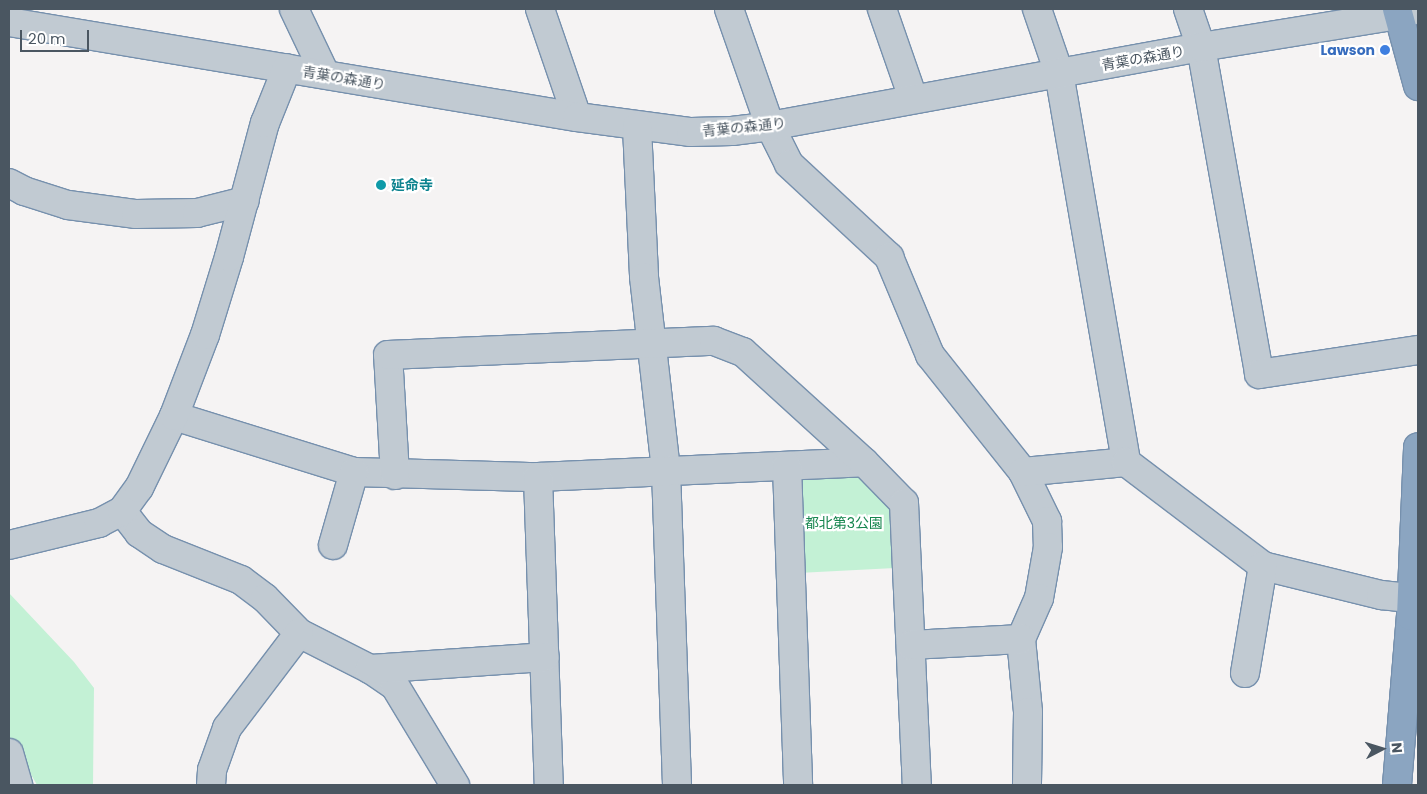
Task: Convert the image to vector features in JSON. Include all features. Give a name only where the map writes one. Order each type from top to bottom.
[{"type":"highway","points":[[1404,11],[1418,86]]},
{"type":"highway","points":[[1397,785],[1410,727],[1412,598],[1416,561],[1418,447]]},
{"type":"street","points":[[294,9],[325,74]]},
{"type":"street","points":[[540,9],[577,118]]},
{"type":"street","points":[[729,9],[770,126],[788,164],[889,257],[930,355],[1023,472],[1047,521],[1048,547],[1039,598],[1021,638],[1028,712],[1027,785]]},
{"type":"street","points":[[882,9],[913,98]]},
{"type":"street","points":[[1037,9],[1059,73],[1126,462]]},
{"type":"street","points":[[1188,9],[1201,47],[1259,374],[1418,350]]},
{"type":"street","name":"青葉の森通り","points":[[9,22],[577,118],[692,132],[732,131],[770,126],[913,98],[1404,11]]},
{"type":"street","points":[[9,545],[99,523],[122,511],[139,488],[174,416],[205,335],[265,123],[287,68]]},
{"type":"street","points":[[637,126],[644,278],[666,470],[677,785]]},
{"type":"street","points":[[9,183],[24,191],[68,205],[136,214],[197,212],[244,201]]},
{"type":"street","points":[[395,475],[388,355],[714,340],[743,352],[864,462],[904,504],[917,785]]},
{"type":"street","points":[[174,416],[354,472],[395,475],[538,477],[864,462]]},
{"type":"street","points":[[1023,472],[1126,462],[1263,566],[1381,595],[1412,598]]},
{"type":"street","points":[[787,466],[798,785]]},
{"type":"street","points":[[333,545],[354,472]]},
{"type":"street","points":[[538,477],[549,785]]},
{"type":"street","points":[[122,511],[139,533],[163,549],[241,580],[265,598],[299,633],[370,670],[394,686],[455,785]]},
{"type":"street","points":[[1245,673],[1263,566]]},
{"type":"street","points":[[211,785],[212,770],[228,728],[299,633]]},
{"type":"street","points":[[910,645],[1021,638]]},
{"type":"street","points":[[370,670],[544,657]]},
{"type":"street","points":[[9,752],[18,785]]},
{"type":"green space","name":"都北第3公園","points":[[859,471],[889,500],[895,568],[798,573],[794,480],[802,474]]},
{"type":"green space","points":[[9,593],[74,662],[94,688],[93,785],[37,785],[17,750],[9,747]]},
{"type":"place","name":"Lawson","points":[[1385,50]]},
{"type":"place","name":"延命寺","points":[[381,185]]}]
